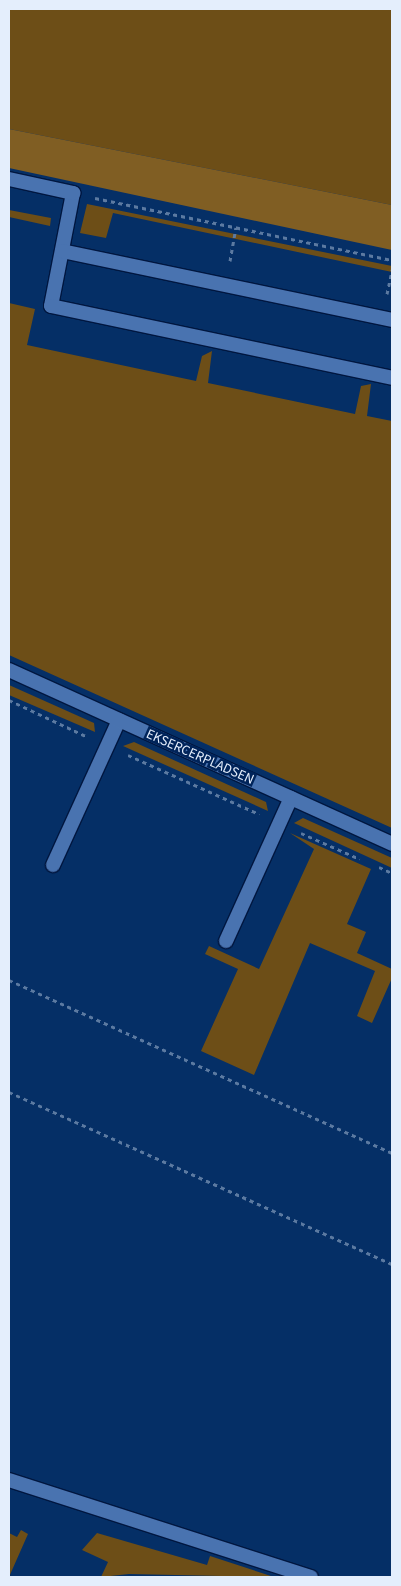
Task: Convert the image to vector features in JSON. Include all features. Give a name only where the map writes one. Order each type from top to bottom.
[{"type":"street","points":[[9,179],[73,194],[51,306],[392,378]]},
{"type":"street","points":[[62,251],[392,320]]},
{"type":"street","name":"EKSERCERPLADSEN","points":[[9,670],[392,844]]},
{"type":"street","points":[[53,865],[119,720]]},
{"type":"street","points":[[226,941],[291,798]]},
{"type":"street","points":[[9,1480],[311,1577]]},
{"type":"path","points":[[73,194],[392,260]]},
{"type":"path","points":[[9,700],[366,862]]},
{"type":"path","points":[[375,865],[392,873]]},
{"type":"path","points":[[9,980],[392,1152]]},
{"type":"path","points":[[9,1092],[392,1264]]},
{"type":"shaded area","points":[[9,9],[392,9],[392,205],[9,129]]},
{"type":"shaded area","points":[[9,129],[392,205],[392,250],[9,168]]},
{"type":"shaded area","points":[[87,204],[392,266],[392,272],[113,213],[106,238],[80,233]]},
{"type":"shaded area","points":[[9,210],[51,218],[50,226],[9,217]]},
{"type":"shaded area","points":[[9,303],[35,309],[27,345],[196,381],[202,356],[212,351],[208,383],[355,414],[361,386],[371,384],[367,416],[392,421],[392,828],[9,655]]},
{"type":"shaded area","points":[[9,685],[94,723],[95,732],[9,695]]},
{"type":"shaded area","points":[[134,742],[266,802],[268,811],[123,746]]},
{"type":"shaded area","points":[[303,818],[392,858],[392,868],[294,823]]},
{"type":"shaded area","points":[[290,833],[371,869],[347,924],[366,932],[357,953],[392,969],[392,978],[372,1023],[357,1016],[375,971],[310,943],[254,1075],[201,1051],[238,969],[205,954],[209,946],[259,969],[314,849]]},
{"type":"shaded area","points":[[21,1530],[28,1534],[9,1577],[9,1533],[17,1537]]},
{"type":"shaded area","points":[[97,1533],[207,1565],[210,1556],[274,1577],[129,1574],[101,1577],[108,1562],[82,1550]]}]
